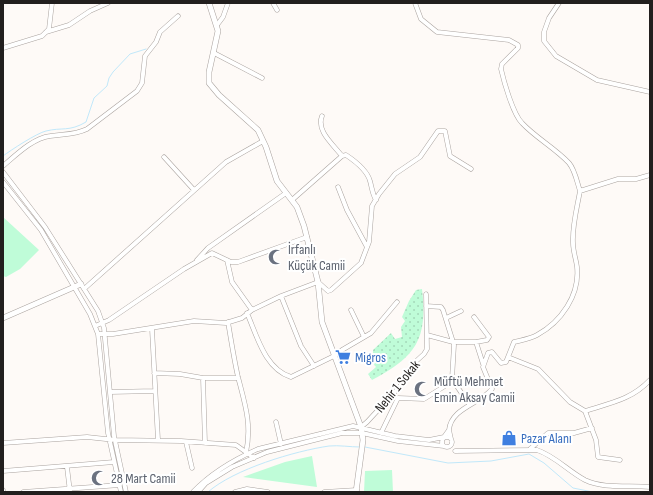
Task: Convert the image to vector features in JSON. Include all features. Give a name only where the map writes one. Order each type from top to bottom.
[{"type":"main road","points":[[209,3],[218,31],[209,72],[209,83],[219,95],[258,130],[277,181],[297,207],[307,237],[318,282],[322,322],[361,427],[364,440],[357,491]]},
{"type":"main road","points":[[3,318],[80,287]]},
{"type":"street","points":[[46,3],[52,4],[50,20],[46,32]]},
{"type":"street","points":[[3,48],[42,36],[46,32],[69,25],[108,3]]},
{"type":"street","points":[[217,25],[223,17],[228,3]]},
{"type":"street","points":[[273,3],[277,10]]},
{"type":"street","points":[[415,3],[421,19],[437,32],[509,40],[518,45],[518,48],[502,64],[501,69],[516,115],[521,123],[568,163],[573,169],[580,191],[574,224],[573,243],[578,268],[576,287],[572,299],[562,314],[542,332],[514,342],[504,364],[490,352],[483,364]]},
{"type":"street","points":[[559,3],[549,18],[544,32],[544,41],[556,56],[597,80],[650,92]]},
{"type":"street","points":[[3,166],[18,153],[40,139],[49,136],[79,133],[87,129],[137,91],[142,83],[145,56],[156,42],[160,32],[178,16]]},
{"type":"street","points":[[214,53],[262,78]]},
{"type":"street","points":[[322,116],[320,122],[321,129],[342,156]]},
{"type":"street","points":[[98,334],[113,334],[152,329],[194,321],[228,322],[242,318],[252,310],[281,296],[318,282],[328,290],[331,290],[361,263],[367,247],[372,206],[376,200],[395,174],[420,157],[438,131],[445,132],[450,156],[471,169]]},
{"type":"street","points":[[80,287],[226,162],[263,141]]},
{"type":"street","points":[[292,200],[342,156],[346,155],[358,164],[370,180],[372,193],[376,200]]},
{"type":"street","points":[[164,157],[194,190]]},
{"type":"street","points":[[3,172],[45,227],[80,287],[98,334],[110,439],[121,492]]},
{"type":"street","points":[[580,191],[618,179],[636,179],[650,175]]},
{"type":"street","points":[[3,182],[41,230],[98,311],[104,333],[115,440],[126,492]]},
{"type":"street","points":[[338,187],[367,247]]},
{"type":"street","points":[[193,264],[208,248],[286,193]]},
{"type":"street","points":[[95,326],[102,324],[212,253],[227,260],[238,262],[307,237]]},
{"type":"street","points":[[227,260],[232,282],[252,310]]},
{"type":"street","name":"Nehir 1 Sokak","points":[[361,427],[404,382],[411,372],[413,364],[424,354],[427,349],[426,294]]},
{"type":"street","points":[[281,296],[301,346],[314,366]]},
{"type":"street","points":[[247,313],[264,354],[282,375],[291,377],[334,356],[371,333],[397,302]]},
{"type":"street","points":[[426,306],[441,307],[446,318],[453,342],[453,381],[469,404]]},
{"type":"street","points":[[351,310],[364,337]]},
{"type":"street","points":[[446,318],[460,311]]},
{"type":"street","points":[[427,335],[453,342],[476,342],[487,340],[489,337],[474,317]]},
{"type":"street","points":[[228,322],[238,378],[249,421],[247,453]]},
{"type":"street","points":[[152,329],[158,440]]},
{"type":"street","points":[[455,451],[450,430],[452,419],[469,404],[492,389],[476,342]]},
{"type":"street","points":[[508,357],[538,369],[570,402],[585,411],[592,428],[598,457],[620,460]]},
{"type":"street","points":[[154,373],[180,374],[203,378],[238,378]]},
{"type":"street","points":[[203,378],[202,404],[205,443]]},
{"type":"street","points":[[585,411],[627,398],[641,390],[650,380]]},
{"type":"street","points":[[381,433],[398,398],[424,399],[453,381]]},
{"type":"street","points":[[110,392],[155,391]]},
{"type":"street","points":[[276,422],[281,444]]},
{"type":"street","points":[[193,492],[215,473],[247,453],[353,426],[395,436],[429,440],[444,437],[452,441]]},
{"type":"street","points":[[530,449],[548,433],[574,433],[592,428]]},
{"type":"street","points":[[445,446],[442,442],[450,430]]},
{"type":"street","points":[[198,492],[206,483],[232,468],[278,448],[342,433],[362,433],[398,441],[445,446],[455,451],[530,449],[546,453],[586,480],[612,485],[650,487]]},
{"type":"street","points":[[3,443],[87,437],[115,440],[158,440],[236,445],[254,458]]},
{"type":"street","points":[[445,446],[452,441]]},
{"type":"street","points":[[186,442],[192,468]]},
{"type":"street","points":[[3,471],[114,462]]},
{"type":"street","points":[[66,467],[70,491]]},
{"type":"street","points":[[23,492],[70,491],[120,485]]},
{"type":"street","points":[[235,492],[247,488],[268,492]]},
{"type":"street","points":[[324,492],[357,491]]},
{"type":"green space","points":[[3,217],[39,250],[20,269],[6,277],[3,276]]},
{"type":"green space","points":[[422,289],[423,321],[416,345],[399,363],[387,372],[372,380],[368,374],[376,367],[369,358],[373,355],[373,350],[391,333],[395,339],[402,337],[401,327],[405,321],[402,317],[416,290]]},
{"type":"green space","points":[[312,456],[317,487],[243,477],[285,462]]},
{"type":"green space","points":[[392,470],[393,492],[364,492],[365,471]]},
{"type":"waterway","points":[[3,156],[42,132],[75,127],[86,122],[94,98],[107,86],[109,78],[113,72],[130,54],[146,49]]},
{"type":"waterway","points":[[208,492],[233,476],[266,462],[299,452],[329,446],[360,447]]},
{"type":"waterway","points":[[365,447],[448,463],[491,461],[529,454],[544,463],[573,488],[593,492],[638,492]]},
{"type":"place","name":"İrfanlı Küçük Camii","points":[[276,257]]},
{"type":"place","name":"Migros","points":[[343,357]]},
{"type":"place","name":"Müftü Mehmet Emin Aksay Camii","points":[[422,389]]},
{"type":"place","name":"Pazar Alanı","points":[[509,438]]},
{"type":"place","name":"28 Mart Camii","points":[[99,478]]}]
